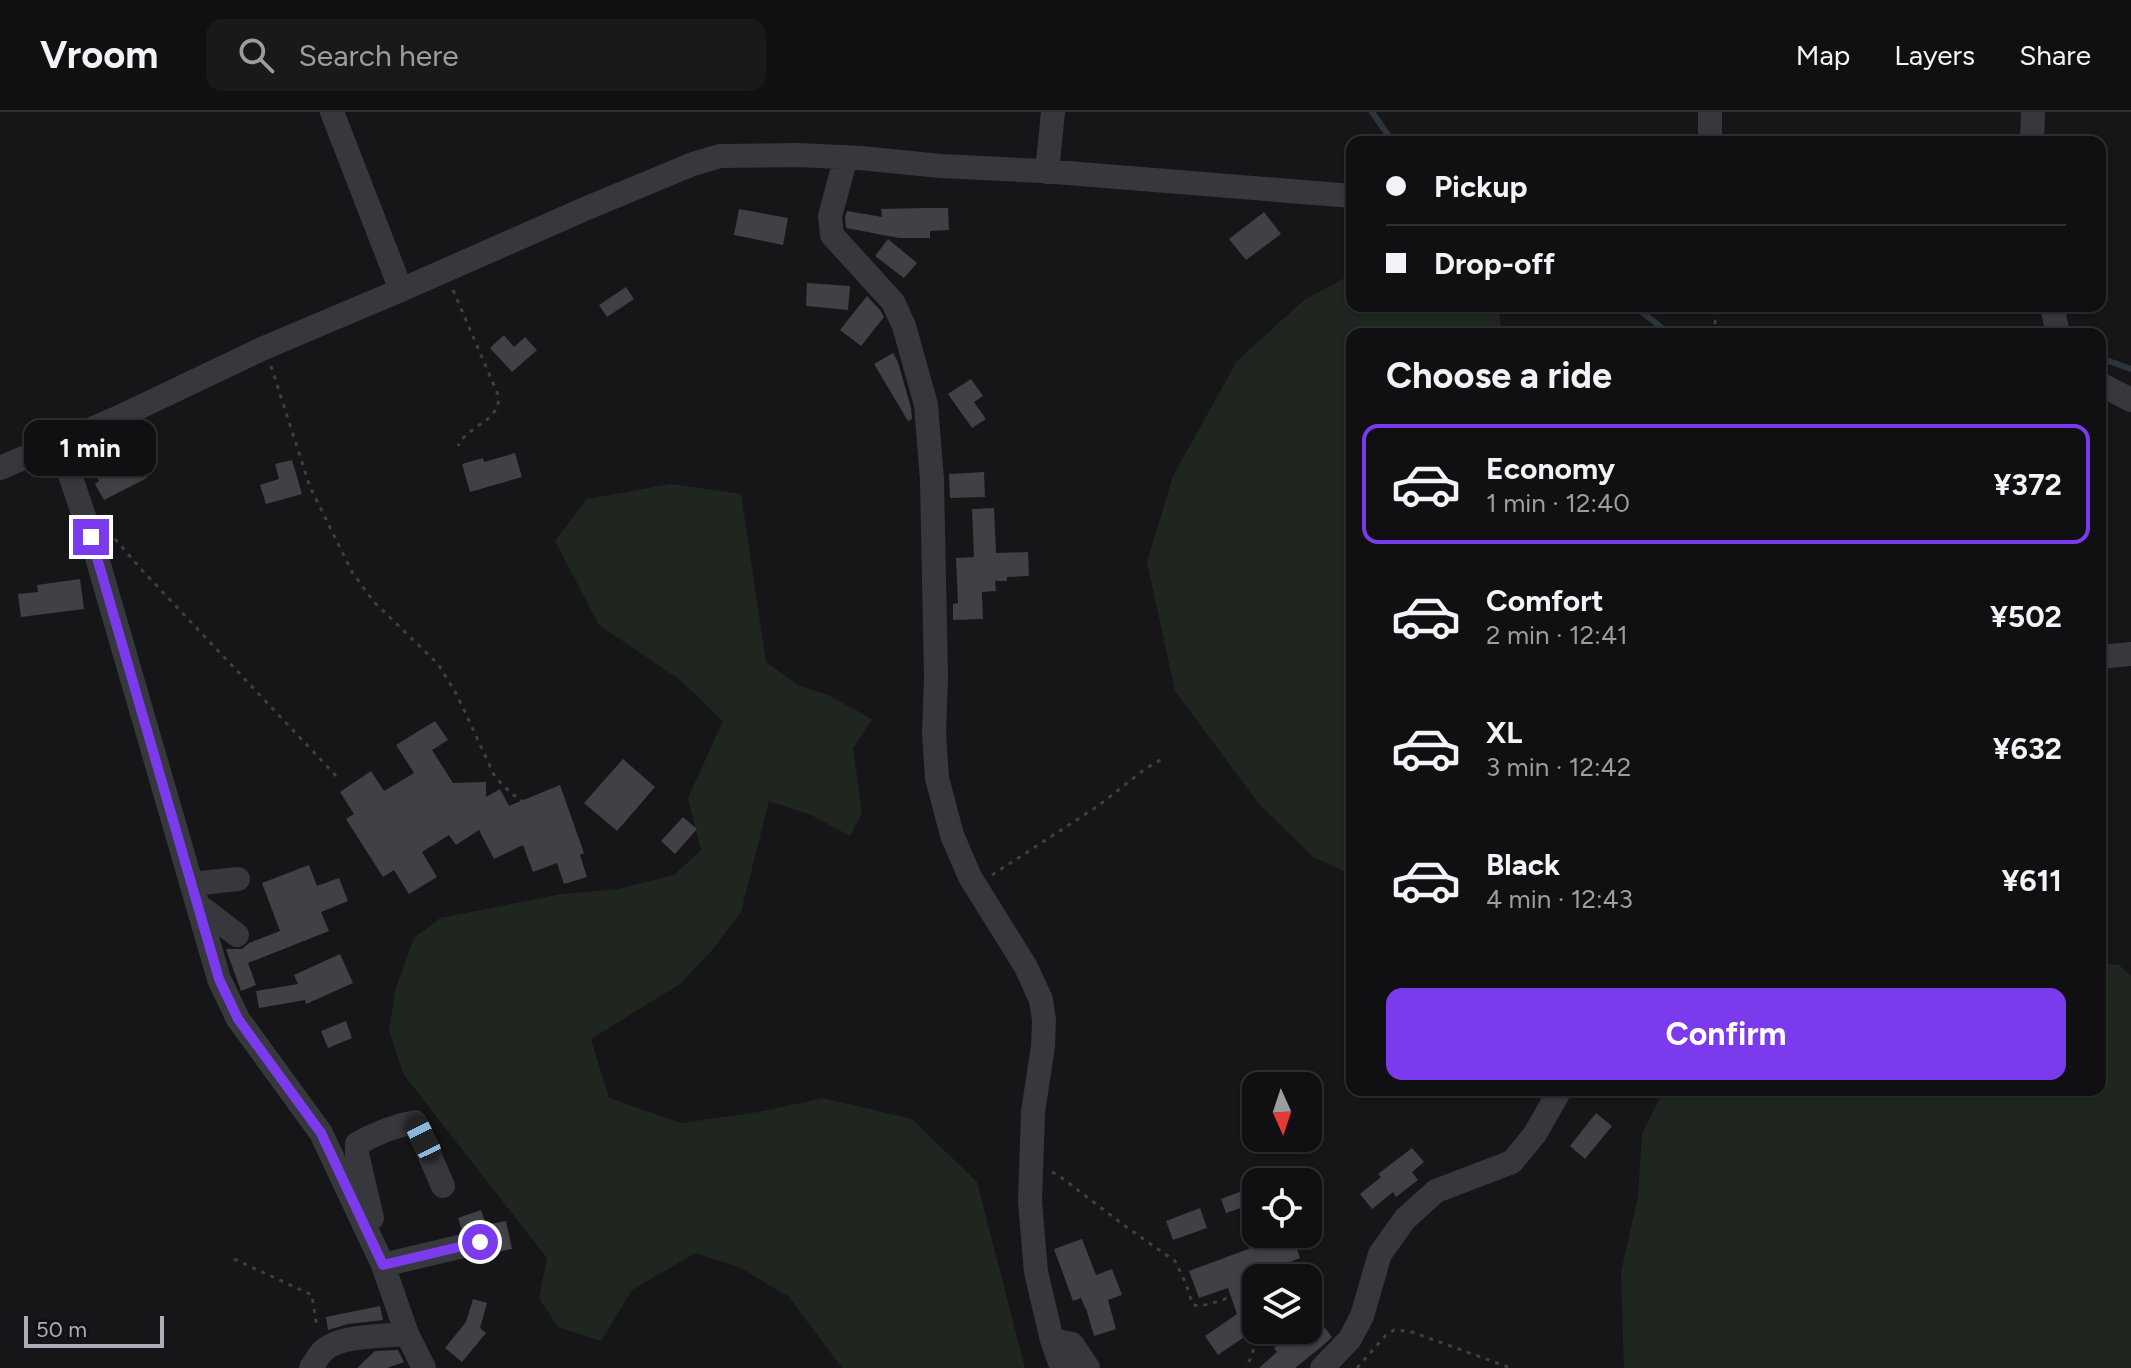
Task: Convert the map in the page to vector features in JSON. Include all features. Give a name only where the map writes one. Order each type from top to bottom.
[{"type":"street","points":[[332,112],[401,290]]},
{"type":"street","points":[[1047,172],[1053,112]]},
{"type":"street","points":[[1710,112],[1710,136]]},
{"type":"street","points":[[0,468],[117,418],[264,348],[587,208],[720,156],[846,157],[1346,196]]},
{"type":"street","points":[[846,157],[830,216],[832,235],[893,302],[904,326],[926,405],[932,480],[937,778],[952,835],[975,886],[1026,967],[1041,1000],[1043,1046],[1033,1112],[1030,1201],[1036,1272],[1062,1368]]},
{"type":"street","points":[[2106,387],[2131,400]]},
{"type":"street","points":[[59,442],[91,537],[219,979],[238,1019],[321,1133],[383,1265],[418,1365]]},
{"type":"street","points":[[2106,656],[2131,654]]},
{"type":"street","points":[[195,895],[238,879]]},
{"type":"street","points":[[195,895],[237,935]]},
{"type":"street","points":[[1322,1368],[1350,1339],[1362,1316],[1380,1254],[1405,1219],[1436,1191],[1512,1162],[1535,1134],[1557,1096]]},
{"type":"street","points":[[367,1232],[372,1218],[357,1144],[397,1125],[415,1122],[443,1186]]},
{"type":"street","points":[[383,1265],[480,1242]]},
{"type":"street","points":[[316,1360],[331,1345],[354,1339],[407,1334]]},
{"type":"street","points":[[1052,1340],[1072,1344],[1088,1368]]},
{"type":"path","points":[[445,271],[499,397],[496,412],[491,418],[470,432],[458,446]]},
{"type":"path","points":[[264,348],[310,487],[352,572],[374,602],[438,664],[457,695],[495,777],[519,797],[526,819],[535,828]]},
{"type":"path","points":[[91,537],[100,532],[116,539],[339,779]]},
{"type":"path","points":[[975,886],[1098,806],[1164,758]]},
{"type":"path","points":[[1031,1164],[1058,1175],[1175,1261],[1193,1305],[1207,1305],[1238,1295],[1248,1296],[1256,1327],[1256,1347],[1246,1368]]},
{"type":"path","points":[[234,1259],[312,1295],[316,1360]]},
{"type":"path","points":[[1357,1368],[1394,1330],[1409,1331],[1511,1368]]},
{"type":"shaded area","points":[[1346,277],[1346,312],[1499,312],[1501,328],[1346,328],[1346,872],[1313,857],[1259,804],[1175,691],[1147,562],[1173,476],[1237,361],[1304,300]]},
{"type":"shaded area","points":[[671,484],[741,494],[766,662],[798,685],[830,696],[872,719],[853,748],[862,813],[850,836],[811,815],[769,801],[741,912],[712,950],[680,984],[591,1039],[609,1098],[681,1123],[758,1112],[823,1098],[912,1119],[977,1182],[1025,1368],[842,1368],[789,1297],[739,1267],[695,1253],[632,1290],[601,1341],[558,1327],[539,1298],[547,1258],[404,1075],[389,1031],[395,991],[414,938],[440,918],[562,894],[618,889],[674,875],[701,850],[688,798],[723,721],[679,679],[599,625],[555,541],[587,499]]},
{"type":"shaded area","points":[[2106,964],[2119,965],[2131,976],[2131,1368],[1624,1368],[1621,1272],[1638,1197],[1642,1134],[1661,1096],[2106,1096]]},
{"type":"building","points":[[948,208],[949,230],[930,231],[930,238],[899,238],[846,228],[847,211],[882,217],[881,209]]},
{"type":"building","points":[[739,209],[788,218],[783,245],[734,235]]},
{"type":"building","points":[[1264,212],[1281,234],[1246,260],[1229,239]]},
{"type":"building","points":[[888,239],[917,263],[904,278],[875,256]]},
{"type":"building","points":[[807,283],[850,286],[848,310],[806,306]]},
{"type":"building","points":[[626,287],[634,299],[607,317],[599,305]]},
{"type":"building","points":[[867,296],[884,317],[861,346],[840,330]]},
{"type":"building","points":[[504,335],[514,347],[525,337],[537,350],[512,372],[490,348]]},
{"type":"building","points":[[893,353],[911,408],[912,419],[908,421],[874,364]]},
{"type":"building","points":[[971,379],[983,396],[974,402],[986,419],[972,428],[948,394]]},
{"type":"building","points":[[137,430],[149,453],[136,459],[147,478],[104,500],[95,484],[99,481],[84,452],[105,441],[108,446]]},
{"type":"building","points":[[515,453],[522,477],[470,492],[462,464],[483,458],[484,462]]},
{"type":"building","points":[[292,460],[302,494],[266,504],[260,485],[279,479],[275,464]]},
{"type":"building","points":[[984,472],[985,497],[950,498],[949,474]]},
{"type":"building","points":[[994,508],[996,553],[1028,552],[1029,576],[995,581],[996,591],[982,592],[983,619],[953,620],[953,604],[958,603],[956,558],[974,557],[972,509]]},
{"type":"building","points":[[80,579],[84,609],[21,617],[18,594],[38,592],[37,585]]},
{"type":"building","points":[[435,721],[448,740],[432,750],[453,783],[486,782],[486,797],[500,789],[509,806],[560,785],[584,853],[580,855],[587,877],[564,884],[557,863],[533,872],[523,845],[494,859],[479,830],[456,845],[449,835],[422,852],[437,877],[409,894],[394,870],[383,877],[346,819],[354,814],[340,792],[371,771],[384,791],[414,773],[396,745]]},
{"type":"building","points":[[623,759],[655,787],[617,831],[584,803]]},
{"type":"building","points":[[683,817],[697,829],[675,854],[661,841]]},
{"type":"building","points":[[309,865],[317,886],[339,878],[348,901],[321,912],[329,931],[248,963],[256,985],[241,991],[226,949],[242,949],[249,943],[280,931],[262,883]]},
{"type":"building","points":[[340,954],[353,983],[306,1004],[305,1000],[259,1008],[256,991],[298,984],[294,975]]},
{"type":"building","points":[[346,1021],[352,1038],[328,1048],[321,1031]]},
{"type":"building","points":[[1596,1113],[1612,1126],[1585,1159],[1570,1146]]},
{"type":"building","points":[[1412,1148],[1424,1162],[1412,1172],[1418,1180],[1396,1197],[1393,1192],[1372,1209],[1360,1194],[1381,1177],[1378,1174]]},
{"type":"building","points":[[1242,1191],[1242,1208],[1226,1213],[1221,1199]]},
{"type":"building","points":[[1200,1208],[1207,1228],[1173,1240],[1166,1221]]},
{"type":"building","points":[[481,1210],[486,1225],[462,1231],[458,1218]]},
{"type":"building","points":[[506,1221],[512,1249],[496,1252],[490,1224]]},
{"type":"building","points":[[1082,1239],[1096,1275],[1112,1269],[1122,1295],[1108,1300],[1116,1329],[1094,1336],[1081,1298],[1073,1301],[1054,1249]]},
{"type":"building","points":[[1251,1248],[1297,1248],[1300,1258],[1285,1264],[1242,1264],[1242,1339],[1218,1355],[1205,1336],[1237,1314],[1228,1288],[1199,1298],[1189,1271]]},
{"type":"building","points":[[473,1299],[487,1303],[480,1328],[486,1333],[462,1362],[445,1348],[466,1322]]},
{"type":"building","points":[[380,1306],[383,1320],[328,1330],[326,1317]]},
{"type":"building","points":[[1322,1324],[1332,1337],[1295,1368],[1259,1368],[1277,1352],[1274,1348],[1278,1344],[1322,1344]]},
{"type":"building","points":[[398,1350],[404,1362],[387,1368],[357,1368],[375,1351]]},
{"type":"waterway","points":[[1372,112],[1389,136]]},
{"type":"waterway","points":[[1642,312],[1662,328]]},
{"type":"waterway","points":[[2106,360],[2131,369]]},
{"type":"route","points":[[91,537],[219,979],[238,1019],[321,1133],[383,1265],[480,1242]]}]
